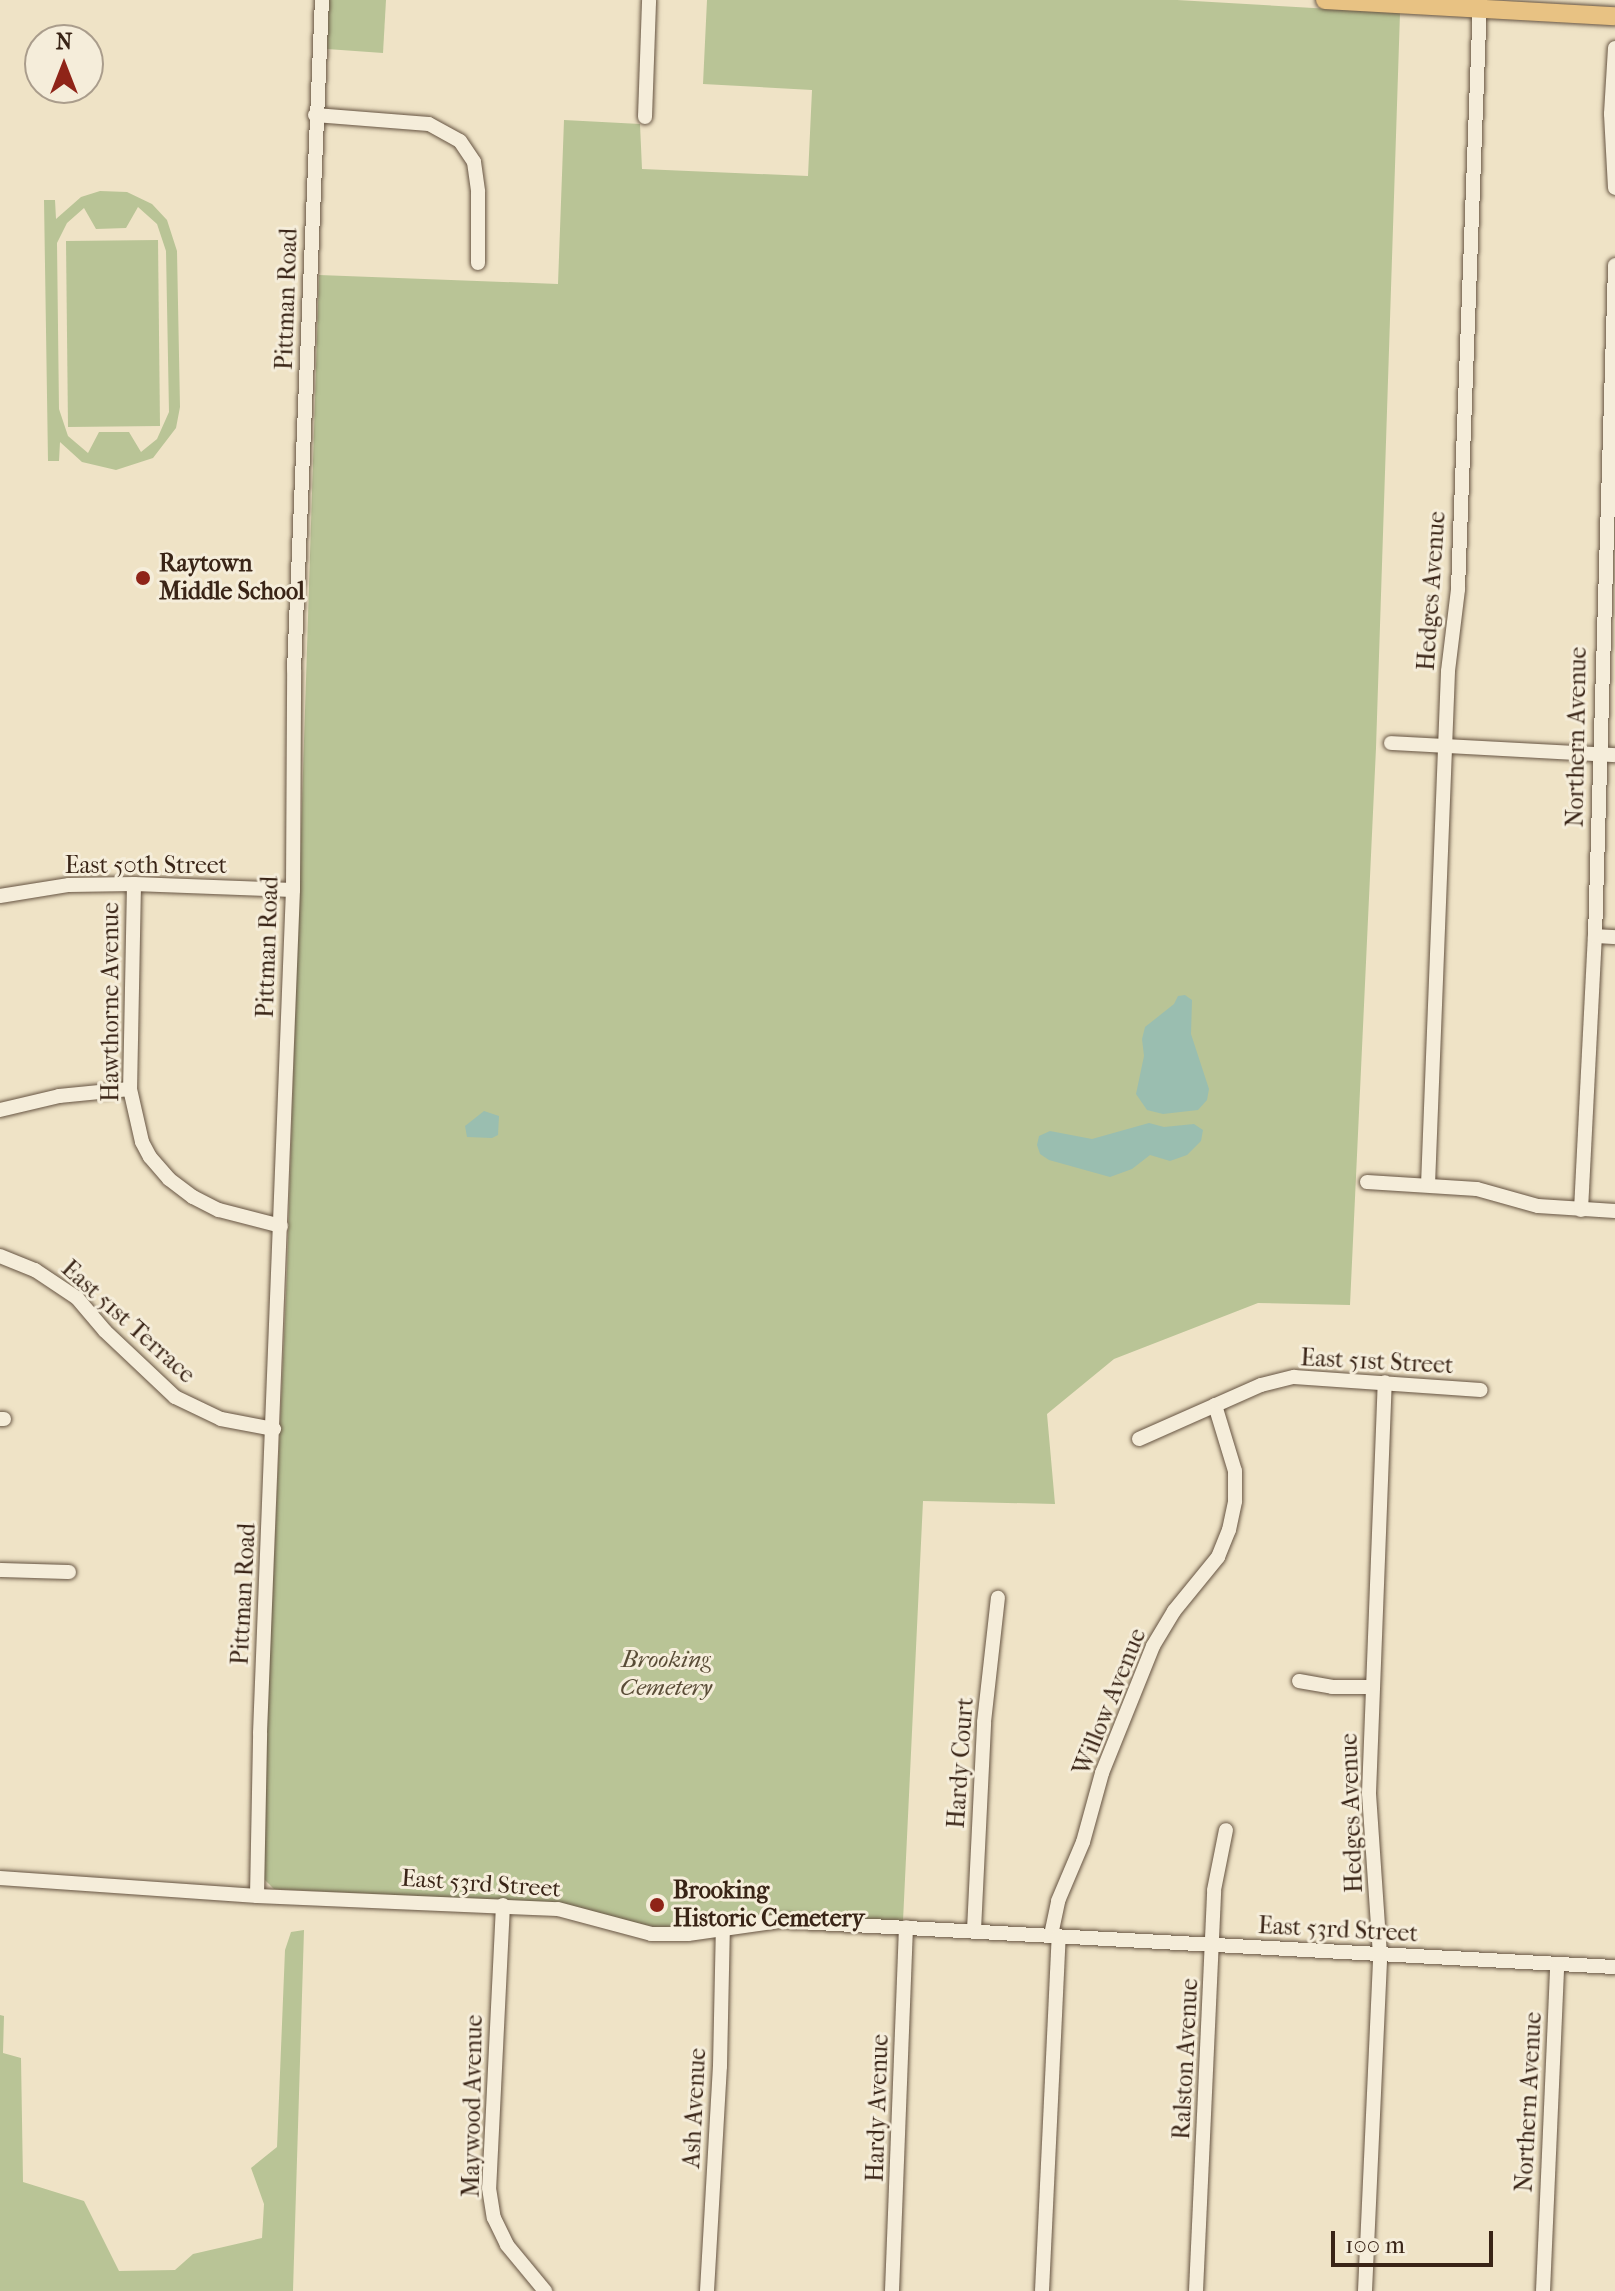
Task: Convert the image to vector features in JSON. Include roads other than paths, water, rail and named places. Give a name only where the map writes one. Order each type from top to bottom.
[{"type":"main road","points":[[1325,0],[1480,4],[1615,16]]},
{"type":"street","name":"Pittman Road","points":[[257,1896],[293,890],[294,670],[322,0]]},
{"type":"street","points":[[645,117],[649,0]]},
{"type":"street","name":"Hedges Avenue","points":[[1428,1185],[1448,671],[1458,589],[1480,4]]},
{"type":"street","points":[[1615,48],[1611,114],[1615,188]]},
{"type":"street","points":[[315,115],[429,124],[460,141],[474,162],[478,192],[478,263]]},
{"type":"street","name":"Northern Avenue","points":[[1581,1210],[1595,936],[1598,754],[1615,265]]},
{"type":"street","points":[[1391,743],[1615,755]]},
{"type":"street","name":"East 50th Street","points":[[0,896],[69,885],[134,884],[293,890]]},
{"type":"street","name":"Hawthorne Avenue","points":[[134,884],[130,1089],[142,1142],[169,1179],[219,1210],[281,1226]]},
{"type":"street","points":[[1595,936],[1615,937]]},
{"type":"street","points":[[0,1110],[59,1096],[130,1089]]},
{"type":"street","points":[[1367,1182],[1477,1189],[1538,1206],[1615,1211]]},
{"type":"street","name":"East 51st Terrace","points":[[0,1256],[35,1270],[77,1298],[105,1331],[175,1397],[221,1419],[274,1429]]},
{"type":"street","name":"East 51st Street","points":[[1139,1439],[1261,1385],[1294,1377],[1481,1390]]},
{"type":"street","name":"Hedges Avenue","points":[[1365,2291],[1380,1955],[1369,1793],[1385,1382]]},
{"type":"street","name":"Willow Avenue","points":[[1042,2291],[1058,1901],[1083,1842],[1102,1773],[1153,1646],[1174,1611],[1218,1557],[1229,1530],[1235,1501],[1235,1471],[1215,1405]]},
{"type":"street","points":[[0,1570],[69,1572]]},
{"type":"street","name":"Hardy Court","points":[[974,1930],[984,1722],[998,1598]]},
{"type":"street","points":[[1299,1681],[1332,1687],[1373,1687]]},
{"type":"street","name":"Ralston Avenue","points":[[1196,2291],[1214,1946],[1214,1890],[1226,1830]]},
{"type":"street","name":"East 53rd Street","points":[[0,1878],[257,1896],[558,1909],[651,1934],[688,1934],[781,1921],[1615,1967]]},
{"type":"street","name":"Maywood Avenue","points":[[503,1905],[489,2188],[494,2218],[507,2245],[545,2291]]},
{"type":"street","name":"Ash Avenue","points":[[707,2291],[720,2066],[723,1927]]},
{"type":"street","name":"Hardy Avenue","points":[[892,2291],[906,1927]]},
{"type":"street","name":"Northern Avenue","points":[[1543,2291],[1557,1964]]},
{"type":"place","name":"Raytown Middle School","points":[[143,578]]},
{"type":"place","name":"Brooking Historic Cemetery","points":[[657,1905]]},
{"type":"park label","name":"Brooking Cemetery","points":[[666,1674]]}]
